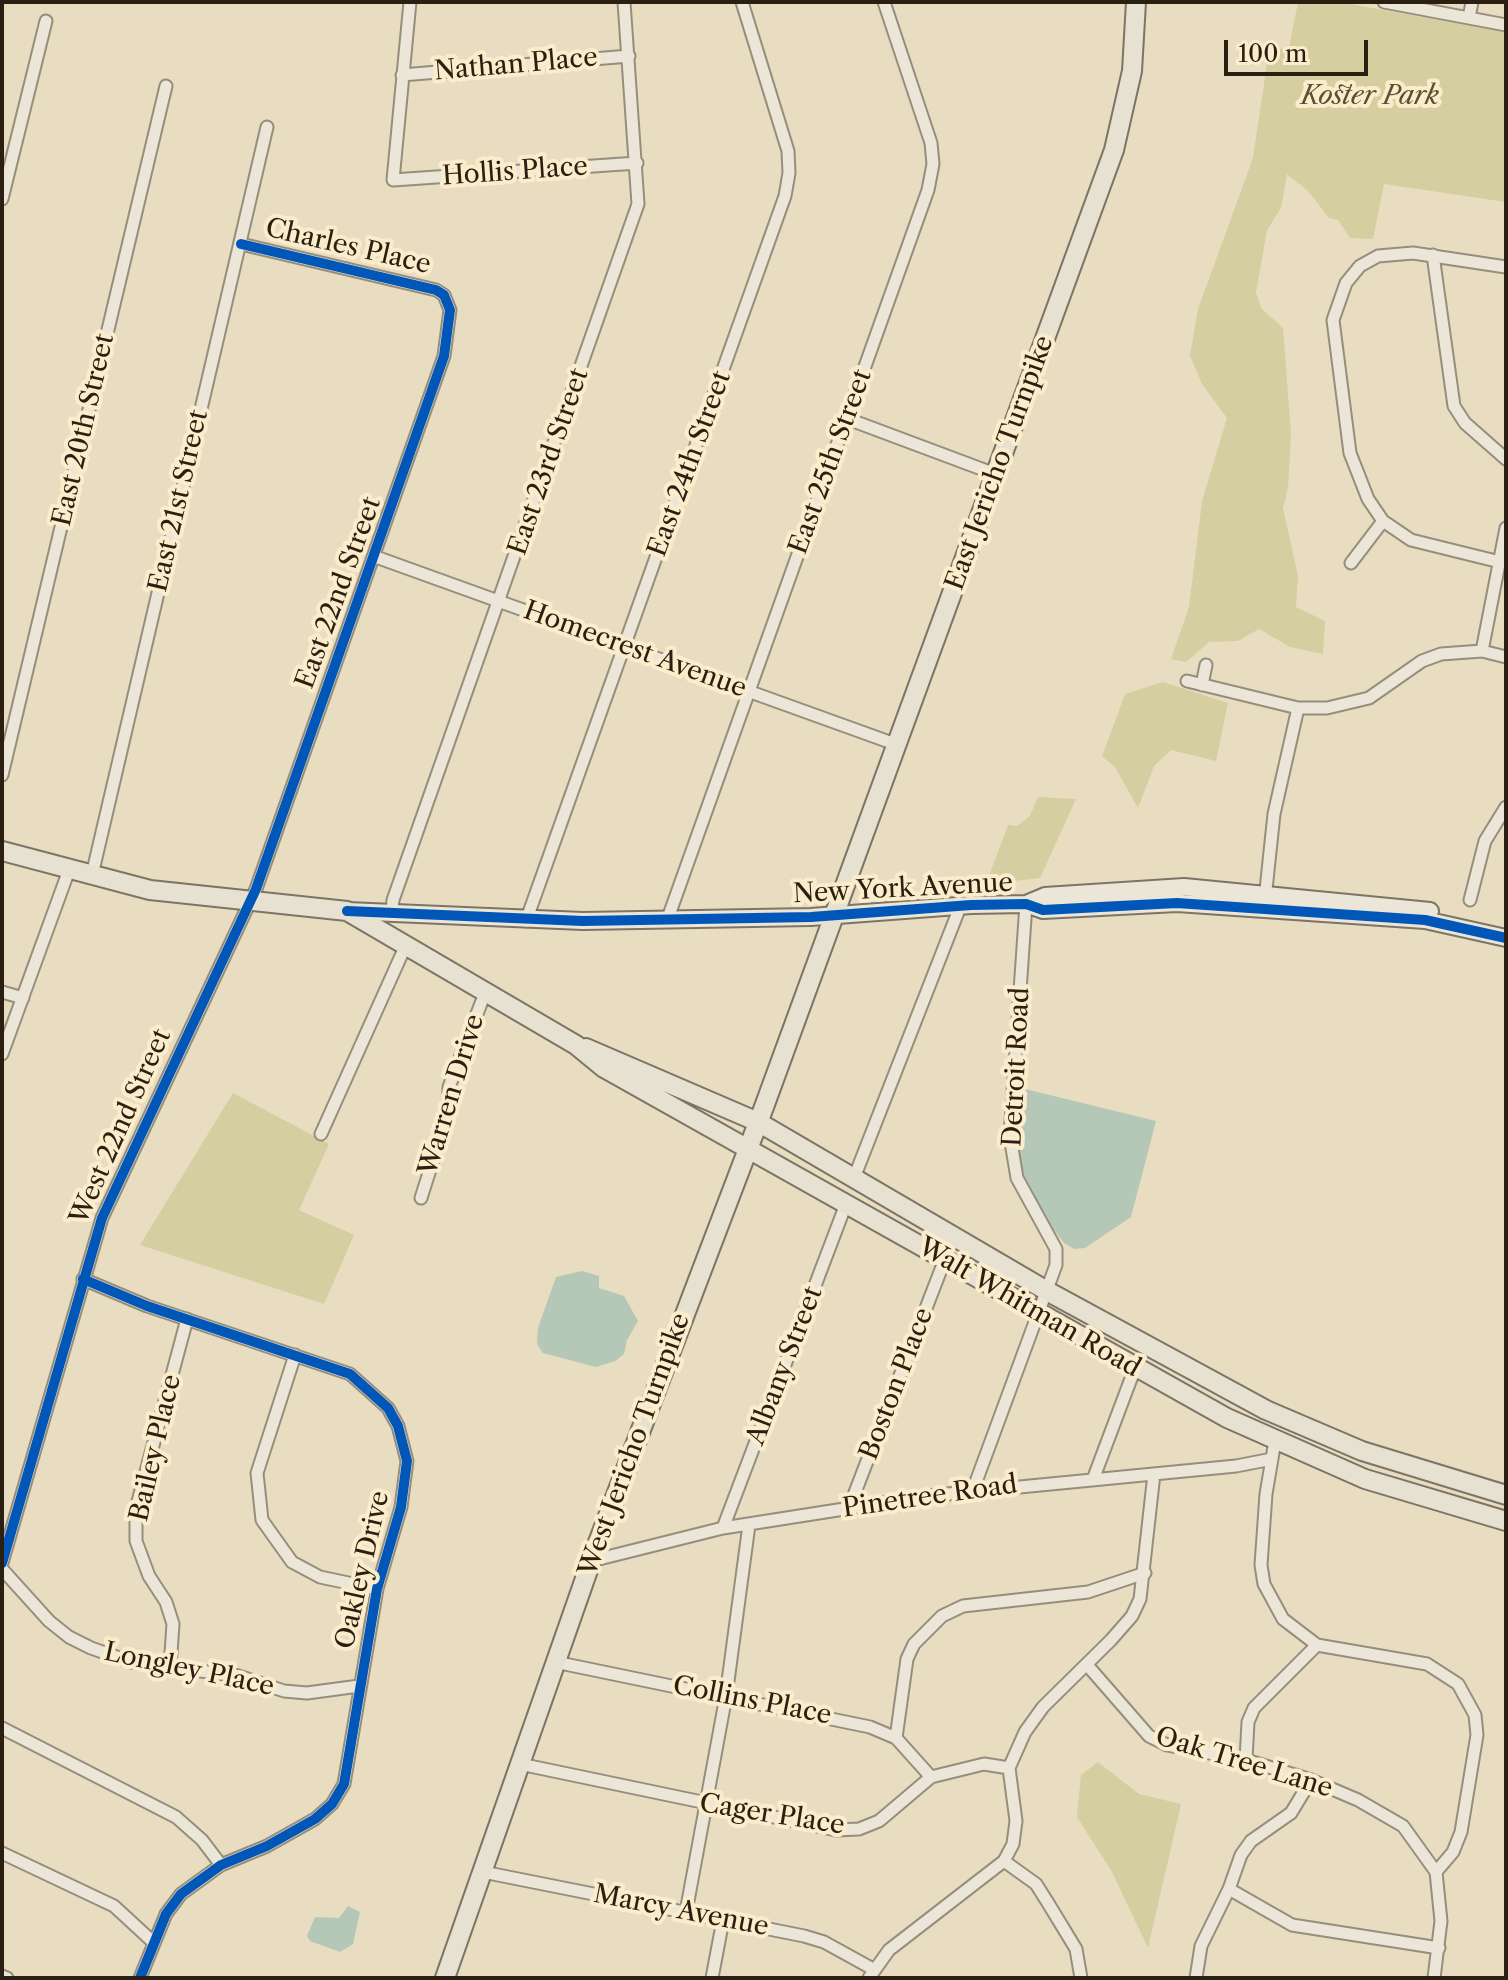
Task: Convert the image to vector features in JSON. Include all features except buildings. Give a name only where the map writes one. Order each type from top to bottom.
[{"type":"main road","name":"East Jericho Turnpike","points":[[832,916],[1114,150],[1132,71],[1136,2]]},
{"type":"main road","name":"New York Avenue","points":[[2,851],[150,890],[347,911]]},
{"type":"main road","name":"Walt Whitman Road","points":[[276,905],[323,914],[405,947]]},
{"type":"main road","name":"Walt Whitman Road","points":[[347,911],[576,1045],[604,1068],[749,1146],[846,1204],[1227,1418],[1274,1450],[1506,1521]]},
{"type":"main road","name":"West Jericho Turnpike","points":[[445,1978],[591,1561],[758,1122],[832,916]]},
{"type":"main road","name":"Walt Whitman Road","points":[[576,1045],[608,1054],[758,1122],[1047,1291],[1225,1390],[1362,1451],[1506,1495]]},
{"type":"main road","points":[[1227,1418],[1265,1426],[1284,1418]]},
{"type":"main road","points":[[1274,1450],[1287,1429],[1362,1451]]},
{"type":"street","points":[[402,75],[410,2]]},
{"type":"street","name":"East 23rd Street","points":[[392,912],[638,204],[624,2]]},
{"type":"street","name":"East 24th Street","points":[[526,921],[771,235],[789,173],[782,128],[742,2]]},
{"type":"street","name":"East 25th Street","points":[[668,918],[928,190],[933,164],[931,143],[884,2]]},
{"type":"street","points":[[1384,2],[1506,25]]},
{"type":"street","points":[[1469,18],[1472,2]]},
{"type":"street","points":[[2,199],[46,21]]},
{"type":"street","name":"Nathan Place","points":[[402,75],[629,56]]},
{"type":"street","name":"Hollis Place","points":[[402,75],[393,180],[637,163]]},
{"type":"street","name":"East 20th Street","points":[[2,775],[166,86]]},
{"type":"street","name":"East 21st Street","points":[[92,875],[267,127]]},
{"type":"street","name":"Charles Place","points":[[241,244],[426,287],[444,295]]},
{"type":"street","points":[[1500,562],[1423,544],[1383,521],[1368,499],[1350,453],[1333,320],[1346,283],[1360,266],[1395,252],[1506,267]]},
{"type":"street","points":[[1433,255],[1454,406],[1465,423],[1506,459]]},
{"type":"street","name":"East 22nd Street","points":[[249,902],[376,557],[444,356],[450,310],[444,295]]},
{"type":"street","points":[[848,419],[995,474]]},
{"type":"street","points":[[1351,563],[1383,521]]},
{"type":"street","points":[[1482,651],[1506,528]]},
{"type":"street","name":"Homecrest Avenue","points":[[376,557],[895,744]]},
{"type":"street","points":[[1187,681],[1298,708],[1327,708],[1369,698],[1422,661],[1441,654],[1482,651],[1506,657]]},
{"type":"street","points":[[1202,685],[1206,665]]},
{"type":"street","points":[[1265,900],[1276,802],[1298,708]]},
{"type":"street","points":[[1470,900],[1485,841],[1506,807]]},
{"type":"street","points":[[2,1054],[69,870]]},
{"type":"street","name":"New York Avenue","points":[[347,911],[526,921],[832,916],[1026,904],[1045,896],[1184,887],[1425,920],[1506,938]]},
{"type":"street","name":"New York Avenue","points":[[1265,900],[1420,910],[1506,926]]},
{"type":"street","name":"West 22nd Street","points":[[2,1566],[83,1279],[110,1199],[249,902]]},
{"type":"street","name":"Detroit Road","points":[[973,1490],[1047,1291],[1056,1249],[1017,1178],[1010,1136],[1026,904]]},
{"type":"street","points":[[854,1178],[960,907]]},
{"type":"street","points":[[321,1134],[405,947],[393,928],[392,912]]},
{"type":"street","points":[[2,992],[23,998]]},
{"type":"street","name":"Warren Drive","points":[[421,1198],[448,1113],[449,1087],[485,993]]},
{"type":"street","name":"Albany Street","points":[[723,1528],[846,1204]]},
{"type":"street","name":"Boston Place","points":[[849,1508],[945,1259]]},
{"type":"street","name":"Oakley Drive","points":[[83,1279],[187,1319],[350,1374],[388,1408],[404,1441],[407,1481],[377,1589],[344,1784],[332,1804],[296,1831],[221,1865],[181,1894],[153,1942],[140,1978]]},
{"type":"street","name":"Bailey Place","points":[[170,1667],[173,1624],[166,1602],[149,1576],[136,1541],[136,1509],[187,1319]]},
{"type":"street","points":[[295,1355],[257,1473],[262,1520],[292,1562],[320,1577],[377,1589]]},
{"type":"street","points":[[1094,1477],[1135,1368]]},
{"type":"street","points":[[1274,1450],[1263,1532],[1264,1584],[1283,1619],[1317,1645],[1427,1664],[1458,1684],[1469,1699],[1477,1735],[1461,1832],[1453,1852],[1436,1872],[1439,1948],[1434,1978]]},
{"type":"street","name":"Pinetree Road","points":[[591,1561],[723,1528],[973,1490],[1154,1474],[1274,1450]]},
{"type":"street","points":[[871,1974],[889,1950],[1004,1861],[1013,1844],[1016,1821],[1009,1768],[1025,1732],[1043,1707],[1088,1666],[1132,1616],[1140,1599],[1154,1474]]},
{"type":"street","points":[[686,1912],[726,1696],[749,1525]]},
{"type":"street","name":"Longley Place","points":[[2,1566],[49,1621],[69,1637],[131,1662],[239,1676],[284,1691],[307,1693],[359,1686]]},
{"type":"street","points":[[896,1738],[907,1659],[914,1644],[942,1616],[963,1606],[1088,1592],[1145,1573]]},
{"type":"street","points":[[1246,1760],[1248,1722],[1254,1708],[1317,1645]]},
{"type":"street","name":"Collins Place","points":[[555,1662],[848,1720],[896,1738],[931,1777]]},
{"type":"street","name":"Oak Tree Lane","points":[[1088,1666],[1149,1736],[1192,1751],[1246,1760],[1311,1780],[1358,1800],[1403,1826],[1436,1872]]},
{"type":"street","points":[[2,1728],[176,1817],[202,1840],[221,1865]]},
{"type":"street","name":"Cager Place","points":[[520,1764],[836,1830],[859,1829],[888,1815],[931,1777],[984,1764],[1009,1768]]},
{"type":"street","points":[[1196,1978],[1201,1946],[1229,1889],[1241,1855],[1251,1841],[1291,1813],[1311,1780]]},
{"type":"street","points":[[2,1853],[114,1906],[153,1942]]},
{"type":"street","points":[[1004,1861],[1036,1884],[1076,1949],[1081,1978]]},
{"type":"street","name":"Marcy Avenue","points":[[483,1872],[824,1942],[871,1974]]},
{"type":"street","points":[[1229,1889],[1292,1925],[1439,1948]]},
{"type":"street","points":[[712,1978],[723,1920]]},
{"type":"green space","name":"Koster Park","points":[[1298,2],[1339,2],[1506,32],[1506,202],[1384,184],[1373,239],[1350,238],[1338,220],[1329,218],[1309,192],[1287,174],[1281,208],[1267,230],[1256,292],[1261,308],[1283,328],[1291,434],[1288,488],[1283,508],[1298,576],[1296,607],[1325,621],[1323,654],[1290,647],[1259,629],[1238,641],[1209,642],[1186,662],[1171,659],[1189,607],[1202,501],[1227,418],[1202,384],[1190,356],[1198,309],[1253,158],[1269,50],[1289,48]]},
{"type":"green space","points":[[1163,682],[1228,703],[1216,761],[1171,750],[1154,766],[1138,808],[1115,767],[1102,756],[1125,694]]},
{"type":"green space","points":[[1038,797],[1076,799],[1040,878],[986,884],[1008,825],[1017,826],[1030,816]]},
{"type":"green space","points":[[233,1093],[329,1144],[299,1210],[354,1235],[324,1304],[140,1245]]},
{"type":"green space","points":[[1098,1762],[1139,1794],[1181,1804],[1148,1948],[1112,1872],[1077,1817],[1081,1775]]},
{"type":"shaded area","points":[[1021,1088],[1156,1121],[1131,1217],[1085,1248],[1074,1249],[1064,1243],[1036,1206],[1021,1176],[1015,1137]]},
{"type":"shaded area","points":[[582,1271],[599,1276],[599,1288],[624,1296],[638,1321],[627,1340],[624,1354],[615,1361],[596,1367],[543,1353],[537,1344],[538,1328],[556,1277]]},
{"type":"shaded area","points":[[348,1906],[360,1912],[353,1944],[340,1952],[310,1941],[307,1936],[315,1917],[339,1918]]},
{"type":"cycle path","points":[[2,1563],[102,1218],[256,889],[444,356],[450,310],[444,295],[436,290],[241,244]]},
{"type":"cycle path","points":[[347,911],[583,921],[811,917],[971,905],[1026,904],[1043,910],[1177,903],[1425,920],[1506,938]]},
{"type":"cycle path","points":[[83,1279],[147,1306],[350,1374],[388,1408],[398,1426],[407,1461],[401,1507],[377,1589],[344,1784],[332,1804],[315,1819],[267,1846],[221,1865],[181,1894],[166,1914],[140,1978]]}]
